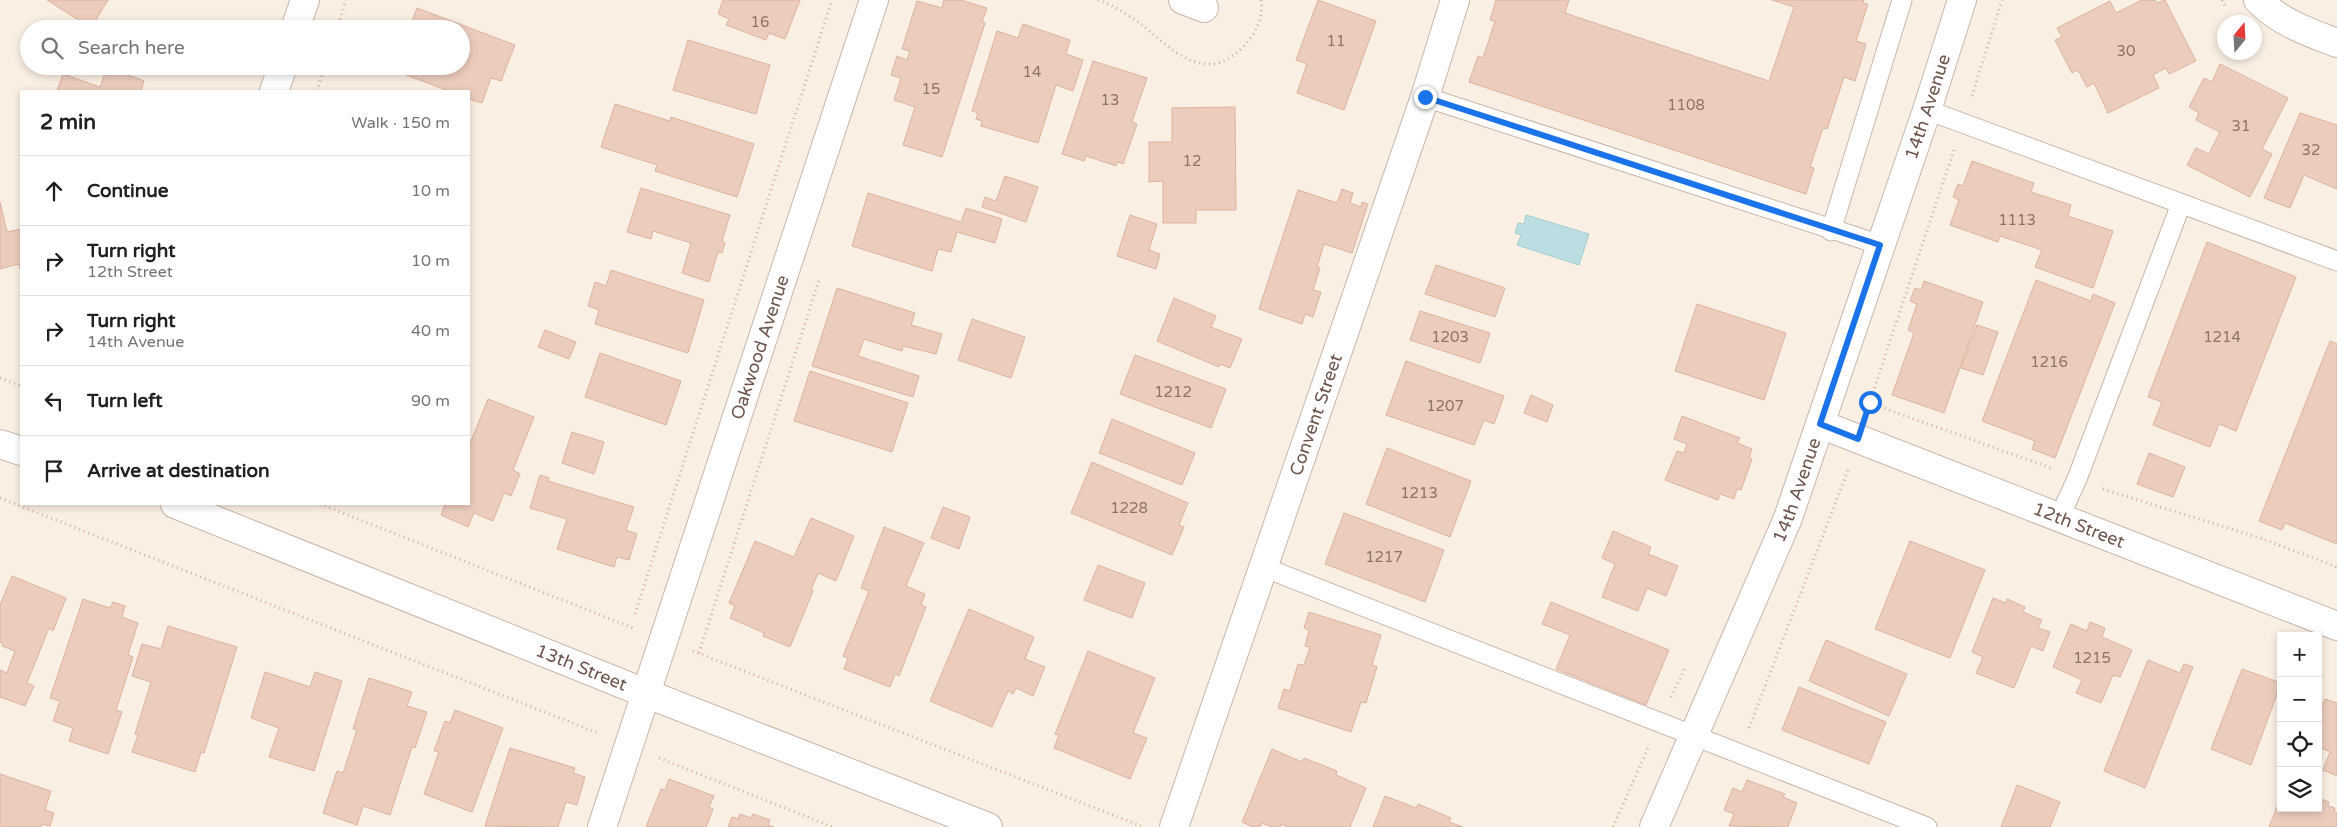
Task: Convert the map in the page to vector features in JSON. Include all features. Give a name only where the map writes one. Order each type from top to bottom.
[{"type":"street","points":[[298,20],[305,0]]},
{"type":"street","name":"Oakwood Avenue","points":[[602,827],[874,0]]},
{"type":"street","name":"Convent Street","points":[[1174,827],[1425,97],[1455,0]]},
{"type":"street","name":"14th Avenue","points":[[1654,827],[1788,518],[1927,110],[1962,0]]},
{"type":"street","points":[[2258,0],[2272,14],[2293,26],[2337,43]]},
{"type":"street","points":[[274,90],[279,75]]},
{"type":"street","name":"12th Street","points":[[1820,424],[2337,626]]},
{"type":"street","name":"13th Street","points":[[177,505],[645,693],[988,827]]},
{"type":"lane","points":[[1831,230],[1902,0]]},
{"type":"lane","points":[[1425,97],[1880,245]]},
{"type":"lane","points":[[1927,110],[2337,262]]},
{"type":"lane","points":[[2059,518],[2077,478],[2181,204]]},
{"type":"lane","points":[[1263,567],[1927,827]]},
{"type":"path","points":[[340,20],[346,0]]},
{"type":"path","points":[[631,627],[832,0]]},
{"type":"path","points":[[1739,754],[1845,480],[2002,0]]},
{"type":"path","points":[[317,90],[322,75]]},
{"type":"path","points":[[698,653],[821,275]]},
{"type":"path","points":[[0,378],[20,386]]},
{"type":"path","points":[[0,498],[833,827]]},
{"type":"path","points":[[323,505],[1144,827]]},
{"type":"water","points":[[1526,215],[1589,234],[1579,265],[1517,245],[1521,235],[1515,233],[1518,223],[1524,224]]},
{"type":"building","points":[[47,0],[108,0],[96,20],[78,20]]},
{"type":"building","points":[[723,0],[800,0],[785,39],[769,33],[766,40],[726,25],[729,19],[718,14]]},
{"type":"building","points":[[944,0],[961,0],[987,8],[982,22],[985,23],[942,157],[903,145],[915,107],[894,100],[901,78],[891,75],[897,56],[907,60],[910,51],[902,49],[917,1],[942,8]]},
{"type":"building","points":[[1318,0],[1376,21],[1344,110],[1297,93],[1307,64],[1296,60]]},
{"type":"building","points":[[1496,0],[1569,0],[1565,13],[1769,81],[1794,7],[1772,0],[1864,0],[1863,3],[1868,4],[1856,41],[1866,44],[1855,81],[1844,77],[1827,129],[1823,128],[1810,167],[1814,168],[1806,194],[1469,82],[1478,56],[1483,58],[1495,21],[1490,20]]},
{"type":"building","points":[[2142,0],[2155,0],[2157,3],[2165,0],[2196,61],[2169,74],[2166,68],[2153,75],[2159,88],[2108,113],[2094,83],[2087,87],[2078,70],[2072,73],[2055,40],[2062,37],[2057,28],[2110,1],[2116,13]]},
{"type":"building","points":[[417,8],[449,20],[412,20]]},
{"type":"building","points":[[1023,24],[1070,40],[1066,54],[1083,60],[1073,91],[1056,85],[1038,143],[981,126],[982,121],[976,119],[978,113],[972,111],[997,31],[1018,38]]},
{"type":"building","points":[[470,28],[515,45],[501,81],[491,78],[482,103],[470,99],[470,90],[446,90],[406,75],[470,75]]},
{"type":"building","points":[[688,40],[770,65],[756,114],[673,90]]},
{"type":"building","points":[[1093,61],[1147,78],[1132,122],[1137,124],[1123,164],[1117,162],[1116,166],[1086,156],[1084,161],[1062,154]]},
{"type":"building","points":[[2220,64],[2288,98],[2262,149],[2272,154],[2250,197],[2187,165],[2196,148],[2209,154],[2220,132],[2196,120],[2199,113],[2189,107],[2204,78],[2212,82]]},
{"type":"building","points":[[63,75],[100,87],[104,75],[128,75],[144,81],[141,90],[57,90]]},
{"type":"building","points":[[615,104],[670,121],[671,117],[754,144],[737,197],[655,171],[657,165],[601,147]]},
{"type":"building","points":[[1235,107],[1236,210],[1196,210],[1196,223],[1163,223],[1163,181],[1149,182],[1149,142],[1172,142],[1172,108]]},
{"type":"building","points":[[2300,113],[2337,125],[2337,189],[2304,175],[2290,208],[2264,198]]},
{"type":"building","points":[[1972,161],[2034,183],[2031,192],[2071,205],[2068,216],[2113,231],[2093,288],[2035,267],[2042,250],[2000,236],[1998,242],[1950,225],[1959,200],[1953,197],[1958,184],[1963,186]]},
{"type":"building","points":[[1005,176],[1038,187],[1026,222],[982,207],[985,197],[996,201]]},
{"type":"building","points":[[641,188],[730,215],[722,241],[725,243],[722,253],[718,252],[709,282],[682,273],[691,243],[653,231],[651,239],[627,232]]},
{"type":"building","points":[[1342,189],[1353,193],[1350,203],[1361,207],[1362,202],[1368,204],[1352,253],[1324,244],[1317,267],[1320,268],[1313,290],[1321,292],[1313,317],[1305,314],[1302,324],[1259,309],[1298,190],[1337,203]]},
{"type":"building","points":[[868,193],[961,222],[966,208],[1002,219],[995,243],[957,232],[951,252],[938,249],[932,271],[852,246]]},
{"type":"building","points":[[0,202],[7,232],[20,229],[20,268],[19,264],[0,269]]},
{"type":"building","points":[[1130,215],[1157,224],[1149,250],[1160,254],[1156,269],[1117,256]]},
{"type":"building","points":[[2207,242],[2296,277],[2236,431],[2219,424],[2210,447],[2153,425],[2162,402],[2148,397]]},
{"type":"building","points":[[1436,265],[1505,288],[1495,317],[1425,294]]},
{"type":"building","points":[[611,270],[704,300],[688,353],[595,324],[599,310],[588,306],[595,282],[606,286]]},
{"type":"building","points":[[2036,280],[2091,301],[2093,294],[2115,303],[2055,458],[2032,449],[2035,441],[1982,421]]},
{"type":"building","points":[[1924,281],[1983,302],[1944,413],[1892,395],[1914,333],[1908,330],[1917,304],[1910,301],[1915,288],[1921,290]]},
{"type":"building","points":[[837,288],[915,313],[911,325],[942,334],[936,354],[903,346],[902,351],[864,339],[858,356],[919,376],[913,397],[812,366]]},
{"type":"building","points":[[1174,298],[1216,316],[1211,327],[1242,339],[1230,368],[1220,364],[1219,367],[1157,341]]},
{"type":"building","points":[[1697,304],[1786,333],[1764,400],[1675,371]]},
{"type":"building","points":[[1420,311],[1490,333],[1480,363],[1410,340]]},
{"type":"building","points":[[972,319],[1025,337],[1011,378],[958,360]]},
{"type":"building","points":[[1977,325],[1998,332],[1983,375],[1961,368]]},
{"type":"building","points":[[545,330],[576,342],[569,359],[538,347]]},
{"type":"building","points":[[2330,341],[2337,344],[2337,544],[2285,523],[2282,530],[2259,521]]},
{"type":"building","points":[[600,353],[681,381],[666,425],[585,397]]},
{"type":"building","points":[[1135,355],[1226,389],[1211,428],[1120,394]]},
{"type":"building","points":[[1406,361],[1504,396],[1494,424],[1484,420],[1474,445],[1386,415]]},
{"type":"building","points":[[810,371],[908,403],[892,452],[794,421]]},
{"type":"building","points":[[1531,395],[1553,405],[1547,422],[1524,413]]},
{"type":"building","points":[[488,399],[534,417],[513,470],[520,474],[511,496],[504,493],[493,521],[474,513],[468,527],[441,515],[445,505],[470,505],[470,444]]},
{"type":"building","points":[[1682,416],[1740,438],[1737,443],[1752,449],[1749,458],[1752,459],[1741,490],[1737,489],[1734,499],[1720,494],[1718,500],[1665,480],[1677,451],[1684,453],[1687,444],[1674,439]]},
{"type":"building","points":[[1112,419],[1195,453],[1182,485],[1099,453]]},
{"type":"building","points":[[572,432],[604,442],[594,474],[562,463]]},
{"type":"building","points":[[1387,448],[1471,481],[1450,537],[1366,504]]},
{"type":"building","points":[[2149,453],[2185,467],[2173,497],[2137,484]]},
{"type":"building","points":[[1092,462],[1188,503],[1179,525],[1184,527],[1172,555],[1071,513]]},
{"type":"building","points":[[540,475],[549,478],[548,481],[634,507],[626,530],[637,534],[629,560],[617,557],[614,567],[557,549],[567,519],[530,508]]},
{"type":"building","points":[[943,507],[970,517],[959,549],[931,538]]},
{"type":"building","points":[[1344,513],[1444,550],[1425,602],[1325,564]]},
{"type":"building","points":[[811,518],[854,536],[836,581],[818,573],[811,590],[813,591],[790,647],[763,636],[764,633],[730,618],[735,606],[729,603],[755,541],[794,557]]},
{"type":"building","points":[[884,527],[924,543],[906,586],[925,594],[921,605],[926,607],[899,676],[895,674],[890,687],[844,669],[848,658],[843,656],[869,591],[861,588]]},
{"type":"building","points":[[1613,531],[1651,547],[1648,554],[1678,566],[1666,596],[1647,588],[1638,611],[1602,597],[1615,564],[1602,558]]},
{"type":"building","points":[[1910,541],[1985,570],[1950,658],[1875,629]]},
{"type":"building","points":[[1098,565],[1145,583],[1132,618],[1084,600]]},
{"type":"building","points":[[12,576],[66,598],[53,631],[49,628],[27,683],[34,686],[25,706],[0,697],[0,670],[7,673],[15,651],[2,646],[3,644],[0,642],[0,605]]},
{"type":"building","points":[[1993,598],[2006,603],[2007,599],[2025,607],[2023,612],[2042,620],[2038,628],[2050,632],[2043,651],[2031,646],[2014,688],[1976,673],[1983,657],[1972,652]]},
{"type":"building","points":[[83,599],[110,608],[113,602],[125,606],[122,617],[138,623],[128,655],[133,657],[116,710],[122,712],[108,754],[69,741],[73,728],[53,721],[60,701],[50,698]]},
{"type":"building","points":[[1551,602],[1669,650],[1646,705],[1556,669],[1570,635],[1542,624]]},
{"type":"building","points":[[969,609],[1034,637],[1025,659],[1045,667],[1033,696],[1016,688],[1013,694],[1008,691],[992,727],[930,701]]},
{"type":"building","points":[[1309,612],[1381,635],[1372,665],[1377,667],[1366,703],[1361,702],[1351,732],[1278,708],[1284,689],[1290,691],[1298,664],[1304,665],[1310,647],[1305,646],[1309,630],[1304,628]]},
{"type":"building","points":[[2090,622],[2105,628],[2102,637],[2132,650],[2120,677],[2113,675],[2101,703],[2076,693],[2082,680],[2053,667],[2071,624],[2087,631]]},
{"type":"building","points":[[168,626],[237,647],[204,753],[201,752],[195,772],[132,752],[138,735],[135,734],[151,682],[132,676],[142,644],[161,649]]},
{"type":"building","points":[[1826,640],[1907,674],[1889,716],[1809,681]]},
{"type":"building","points":[[1088,651],[1155,678],[1133,733],[1147,738],[1130,779],[1054,748],[1059,735],[1055,734]]},
{"type":"building","points":[[2148,660],[2180,673],[2184,664],[2193,667],[2145,788],[2104,771]]},
{"type":"building","points":[[2242,669],[2277,682],[2277,694],[2251,765],[2211,749]]},
{"type":"building","points":[[265,672],[310,687],[315,672],[342,681],[314,771],[269,757],[279,728],[251,718]]},
{"type":"building","points":[[369,678],[412,692],[407,706],[427,712],[415,748],[412,747],[390,815],[363,806],[357,825],[323,813],[337,771],[343,773],[357,730],[353,729]]},
{"type":"building","points":[[1799,687],[1886,722],[1869,764],[1782,730]]},
{"type":"building","points":[[2325,699],[2337,703],[2337,776],[2323,770],[2330,752],[2322,748],[2322,705]]},
{"type":"building","points":[[455,710],[503,728],[472,812],[424,794],[439,752],[434,751],[445,721],[450,723]]},
{"type":"building","points":[[510,748],[575,768],[573,773],[585,777],[577,805],[566,802],[558,827],[485,826]]},
{"type":"building","points":[[1272,749],[1302,762],[1304,758],[1337,771],[1336,775],[1366,788],[1350,827],[1287,827],[1281,824],[1280,827],[1272,827],[1262,823],[1260,827],[1253,827],[1242,822]]},
{"type":"building","points":[[0,774],[51,791],[45,810],[54,813],[50,826],[42,824],[41,827],[0,827]]},
{"type":"building","points":[[669,779],[714,796],[709,807],[713,809],[706,827],[646,827],[661,789],[665,790]]},
{"type":"building","points":[[1747,780],[1785,794],[1783,797],[1797,803],[1788,827],[1729,826],[1734,814],[1724,810],[1733,788],[1742,792]]},
{"type":"building","points":[[2017,785],[2060,802],[2050,827],[2001,827]]},
{"type":"building","points":[[1385,796],[1416,808],[1418,804],[1451,818],[1449,822],[1463,827],[1373,827]]},
{"type":"building","points":[[2322,799],[2329,802],[2328,806],[2335,808],[2334,811],[2337,813],[2337,827],[2269,827],[2277,807],[2277,812],[2322,812]]},
{"type":"building","points":[[740,814],[751,818],[753,814],[770,820],[768,825],[774,827],[728,827],[732,817],[738,819]]},
{"type":"route","points":[[1425,97],[1880,245],[1820,424],[1858,439],[1870,402]]}]
